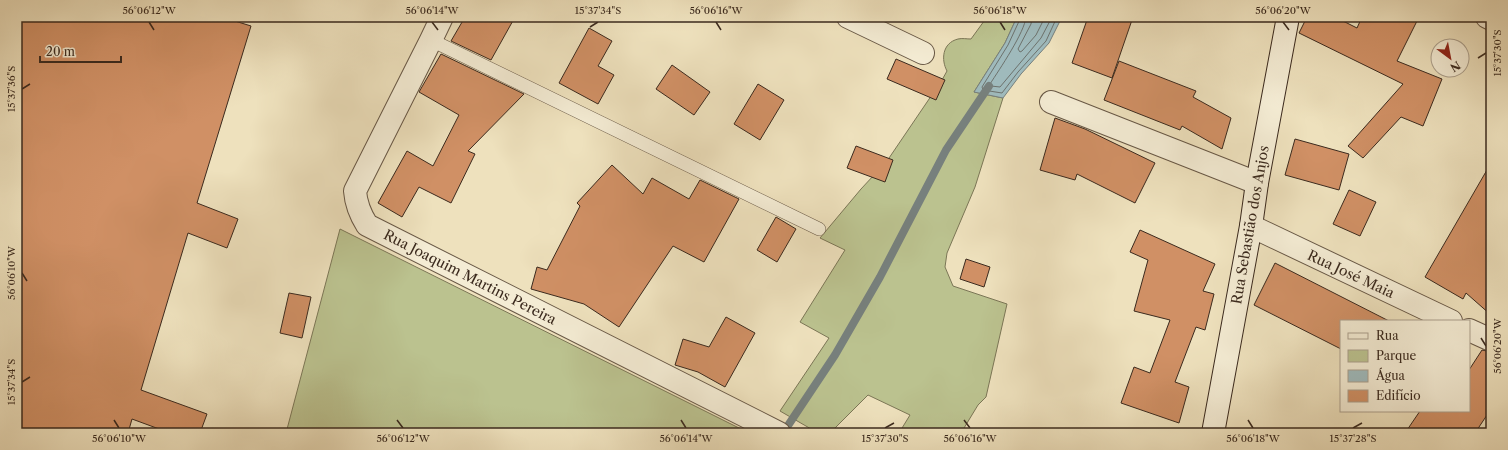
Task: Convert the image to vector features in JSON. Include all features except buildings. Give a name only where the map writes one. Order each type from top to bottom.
[{"type":"street","name":"Rua Joaquim Martins Pereira","points":[[442,17],[355,191],[360,214],[367,225],[779,433]]},
{"type":"street","points":[[848,17],[923,53]]},
{"type":"street","name":"Rua Sebastião dos Anjos","points":[[1213,433],[1252,226],[1257,183],[1288,17]]},
{"type":"street","points":[[1487,17],[1491,19]]},
{"type":"street","points":[[1051,102],[1257,183]]},
{"type":"street","name":"Rua José Maia","points":[[1252,226],[1449,320]]},
{"type":"street","points":[[1470,330],[1491,340]]},
{"type":"lane","points":[[431,40],[819,229]]},
{"type":"green space","points":[[987,17],[1017,17],[1005,43],[974,92],[1003,98],[975,187],[947,253],[945,267],[953,286],[1007,304],[986,397],[978,405],[961,433],[899,433],[910,415],[868,395],[832,431],[818,433],[780,411],[829,338],[800,322],[845,250],[820,238],[861,189],[887,161],[942,80],[947,71],[944,62],[944,52],[949,44],[958,39],[971,39]]},
{"type":"green space","points":[[340,229],[749,433],[286,433]]},
{"type":"water","points":[[1017,17],[1062,17],[1049,43],[1021,74],[1003,98],[974,92],[1005,43]]},
{"type":"waterway","points":[[783,433],[835,355],[880,277],[946,150],[989,86]]}]
